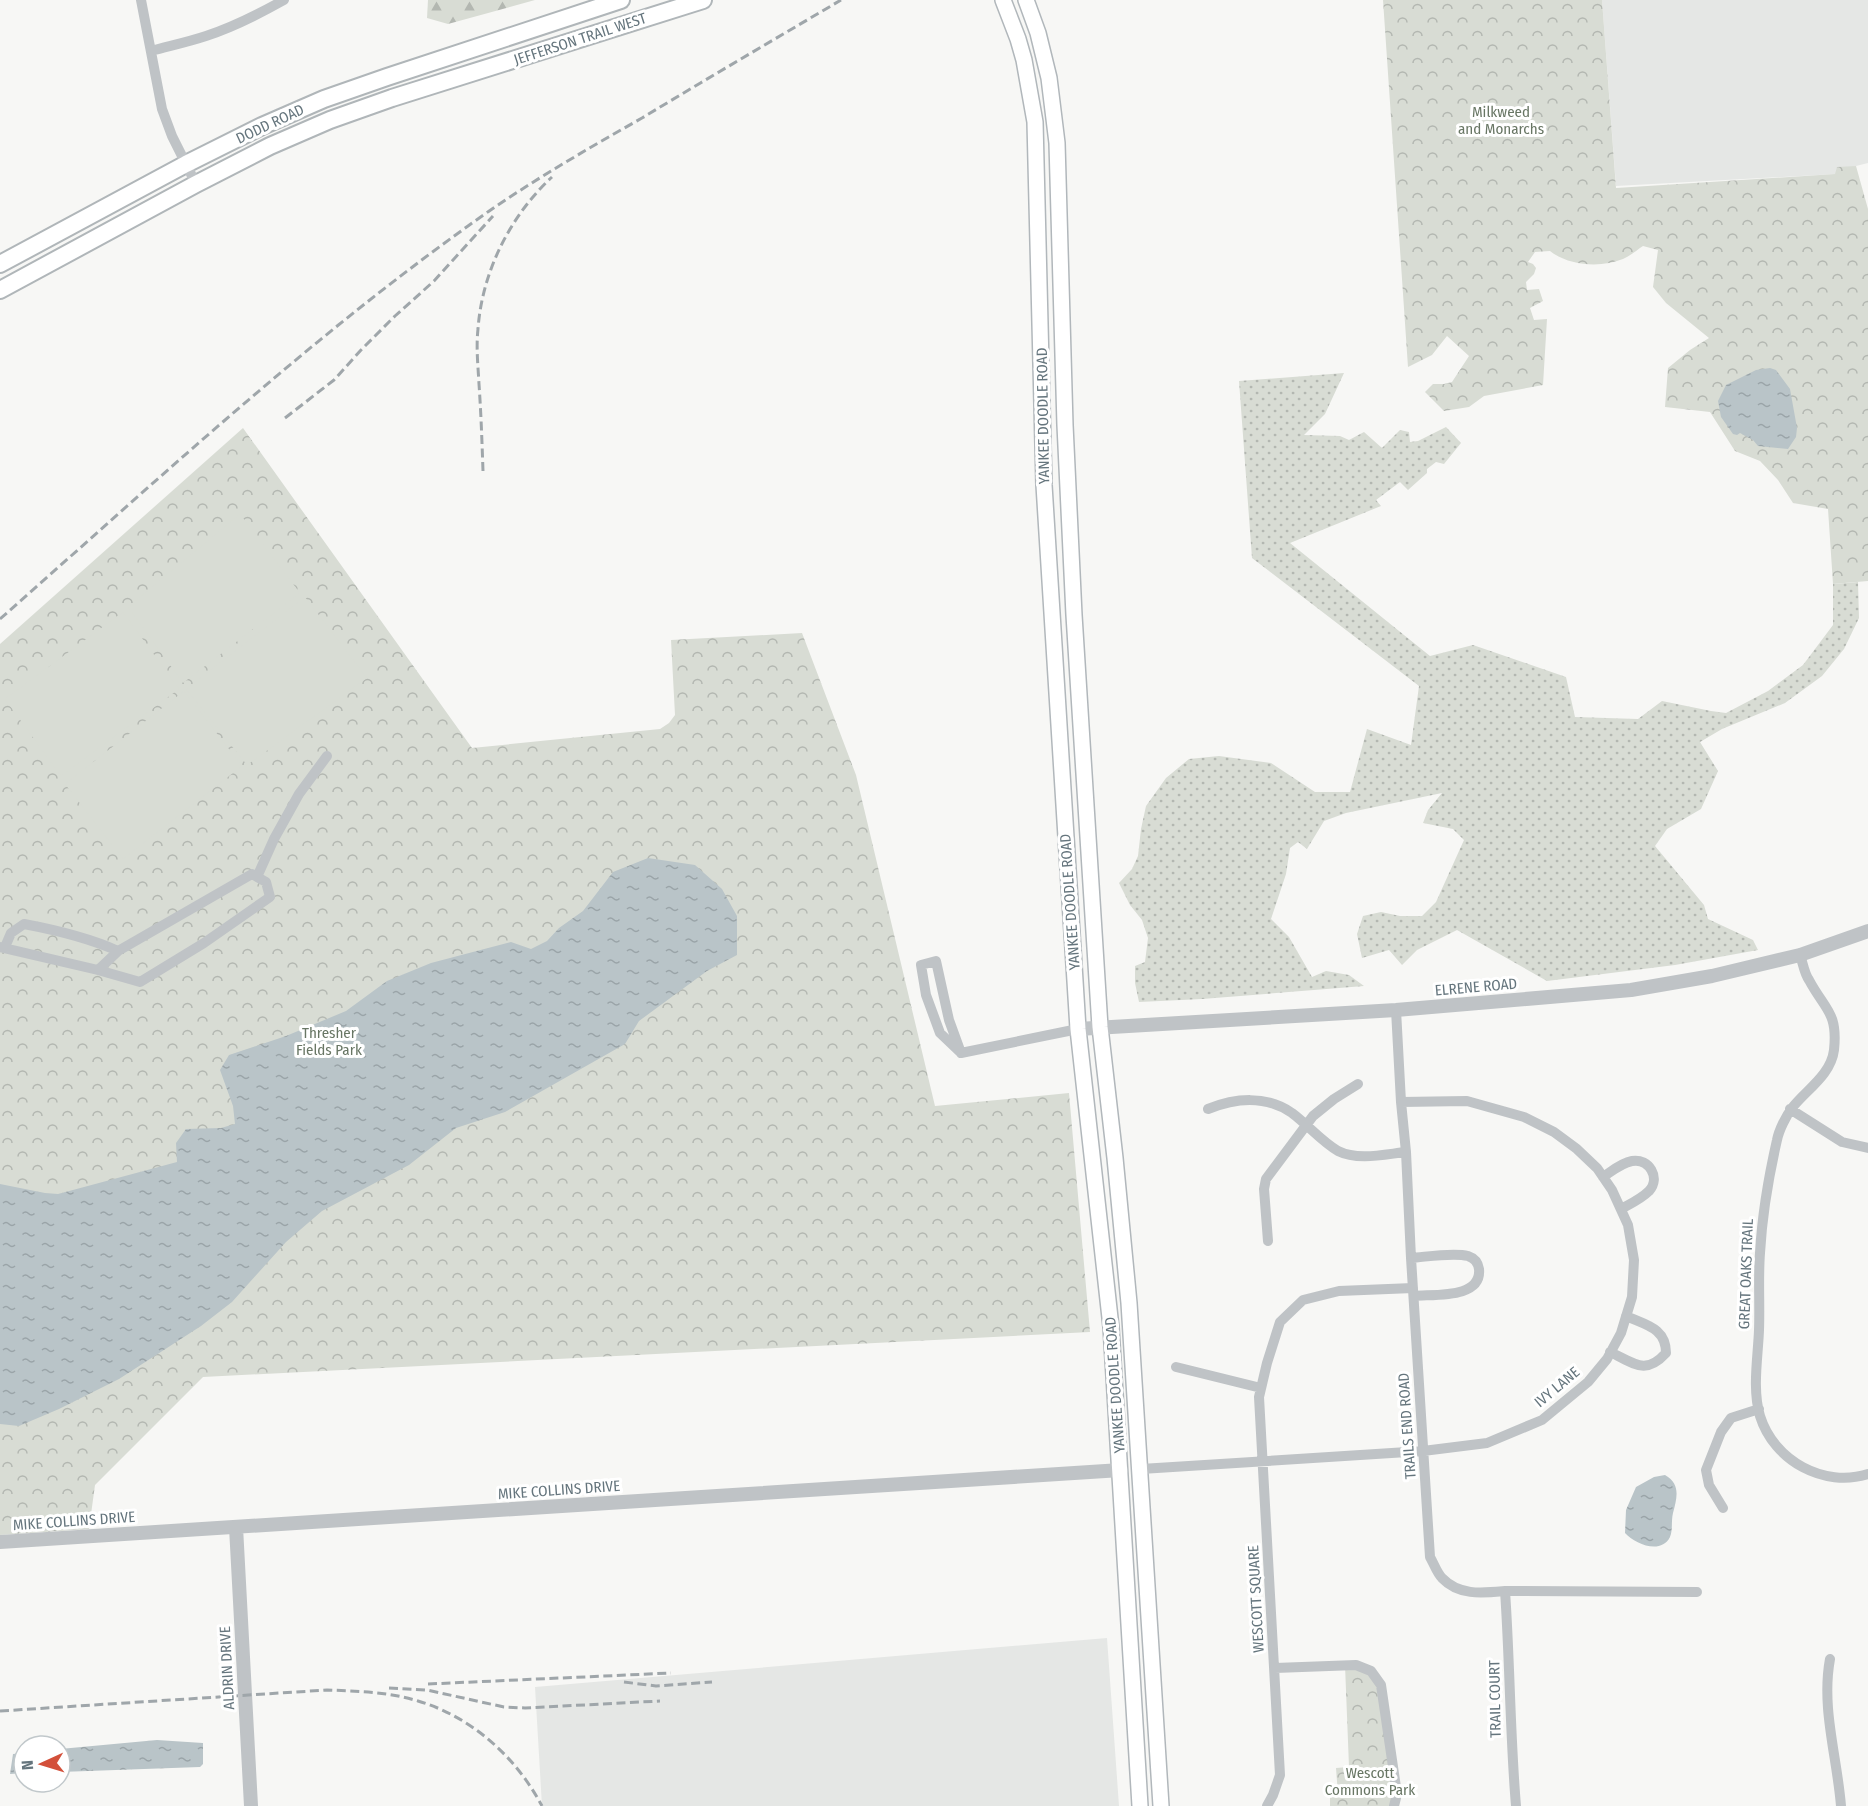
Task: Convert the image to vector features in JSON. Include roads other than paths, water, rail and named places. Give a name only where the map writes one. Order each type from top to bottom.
[{"type":"main road","name":"JEFFERSON TRAIL WEST","points":[[556,22],[622,0]]},
{"type":"main road","points":[[608,30],[609,19],[622,0]]},
{"type":"main road","name":"JEFFERSON TRAIL WEST","points":[[458,78],[703,0]]},
{"type":"main road","name":"YANKEE DOODLE ROAD","points":[[1003,0],[1018,39],[1033,101],[1044,485],[1078,1029],[1111,1327],[1140,1806]]},
{"type":"main road","name":"YANKEE DOODLE ROAD","points":[[1026,0],[1044,54],[1055,121],[1065,425],[1100,1027],[1129,1303],[1161,1806]]},
{"type":"main road","name":"DODD ROAD","points":[[0,264],[186,164],[262,126],[324,99],[556,22]]},
{"type":"main road","name":"DODD ROAD","points":[[0,290],[196,184],[270,147],[330,120],[458,78]]},
{"type":"main road","points":[[1036,153],[1041,160],[1051,330],[1056,340],[1063,340]]},
{"type":"main road","points":[[1041,360],[1046,360],[1050,364],[1054,379],[1064,538],[1071,542]]},
{"type":"main road","points":[[1111,1327],[1120,1370],[1130,1452],[1134,1462],[1141,1469]]},
{"type":"main road","points":[[1121,1470],[1133,1493],[1143,1619],[1152,1661]]},
{"type":"street","points":[[141,0],[162,109],[172,136],[196,184]]},
{"type":"street","points":[[151,51],[229,28],[284,0]]},
{"type":"street","points":[[258,877],[274,839],[299,794],[327,756]]},
{"type":"street","points":[[98,970],[117,951],[252,874],[266,882],[270,897],[204,943],[140,981],[2,947],[11,933],[24,924],[67,932],[117,951]]},
{"type":"street","name":"ELRENE ROAD","points":[[1078,1029],[1396,1010],[1631,990],[1712,976],[1800,955],[1868,931]]},
{"type":"street","name":"GREAT OAKS TRAIL","points":[[1800,955],[1808,979],[1828,1009],[1836,1028],[1834,1054],[1827,1070],[1791,1109],[1777,1138],[1763,1218],[1760,1254],[1757,1389],[1759,1409],[1769,1434],[1780,1450],[1796,1464],[1814,1473],[1834,1478],[1854,1479],[1868,1474]]},
{"type":"street","points":[[936,960],[949,1020],[962,1053],[940,1033],[926,995],[921,965],[936,960]]},
{"type":"street","name":"TRAILS END ROAD","points":[[1396,1010],[1401,1102],[1407,1152],[1411,1258],[1430,1557],[1441,1578],[1458,1590],[1479,1593],[1697,1592]]},
{"type":"street","points":[[962,1053],[1078,1029]]},
{"type":"street","points":[[1268,1241],[1264,1189],[1266,1179],[1313,1116],[1334,1098],[1358,1084]]},
{"type":"street","points":[[1208,1109],[1226,1102],[1254,1100],[1276,1105],[1291,1113],[1340,1152],[1361,1156],[1407,1152]]},
{"type":"street","name":"IVY LANE","points":[[1141,1469],[1423,1451],[1487,1443],[1542,1420],[1588,1382],[1610,1352],[1621,1333],[1632,1297],[1634,1260],[1628,1225],[1612,1190],[1597,1168],[1554,1132],[1524,1117],[1467,1101],[1401,1102]]},
{"type":"street","points":[[1791,1109],[1842,1142],[1868,1148]]},
{"type":"street","points":[[1603,1177],[1617,1167],[1630,1162],[1640,1161],[1648,1164],[1653,1173],[1654,1183],[1648,1192],[1621,1209]]},
{"type":"street","name":"WESCOTT SQUARE","points":[[1267,1806],[1280,1775],[1259,1397],[1267,1363],[1280,1322],[1302,1300],[1339,1291],[1463,1292],[1473,1287],[1479,1276],[1478,1264],[1471,1257],[1462,1255],[1411,1258]]},
{"type":"street","points":[[1610,1352],[1644,1366],[1657,1363],[1666,1353],[1666,1342],[1660,1332],[1626,1316]]},
{"type":"street","points":[[1176,1367],[1261,1388]]},
{"type":"street","points":[[1724,1508],[1709,1485],[1706,1470],[1721,1432],[1731,1418],[1759,1409]]},
{"type":"street","name":"MIKE COLLINS DRIVE","points":[[0,1542],[1121,1470]]},
{"type":"street","name":"ALDRIN DRIVE","points":[[236,1527],[251,1806]]},
{"type":"street","name":"TRAIL COURT","points":[[1505,1592],[1516,1806]]},
{"type":"street","points":[[1830,1659],[1826,1699],[1837,1763],[1841,1806]]},
{"type":"street","points":[[1275,1668],[1356,1665],[1371,1671],[1381,1685],[1397,1794],[1394,1806]]},
{"type":"water","points":[[1770,368],[1776,370],[1790,389],[1797,428],[1796,437],[1788,449],[1758,446],[1753,440],[1740,433],[1733,434],[1721,417],[1718,401],[1726,385],[1756,370]]},
{"type":"water","points":[[648,858],[695,865],[722,889],[737,916],[737,955],[707,971],[639,1021],[625,1044],[505,1112],[456,1128],[409,1165],[322,1211],[286,1242],[232,1302],[201,1326],[119,1379],[19,1426],[0,1424],[0,1184],[58,1194],[177,1162],[176,1143],[186,1129],[221,1128],[235,1124],[233,1106],[220,1070],[229,1055],[286,1036],[346,1011],[387,981],[431,963],[511,942],[531,949],[547,941],[559,928],[583,911],[613,872]]},
{"type":"water","points":[[1665,1475],[1676,1487],[1670,1537],[1661,1546],[1641,1544],[1625,1533],[1626,1510],[1636,1487],[1654,1477]]},
{"type":"water","points":[[157,1740],[203,1743],[203,1764],[200,1767],[72,1772],[72,1748]]},
{"type":"railway","points":[[0,619],[287,367],[468,226],[553,170],[841,0]]},
{"type":"railway","points":[[483,471],[477,343],[485,287],[492,266],[511,227],[523,209],[552,177]]},
{"type":"railway","points":[[285,418],[334,380],[395,316],[434,281],[493,216]]},
{"type":"railway","points":[[428,1684],[671,1673]]},
{"type":"railway","points":[[624,1682],[656,1686],[712,1682]]},
{"type":"railway","points":[[389,1688],[427,1690],[504,1707],[525,1708],[660,1701]]},
{"type":"railway","points":[[0,1711],[327,1690],[396,1696],[438,1708],[474,1728],[506,1755],[542,1806]]},
{"type":"park label","name":"Milkweed and Monarchs","points":[[1501,120]]},
{"type":"park label","name":"Thresher Fields Park","points":[[329,1042]]},
{"type":"park label","name":"Wescott Commons Park","points":[[1370,1782]]}]
